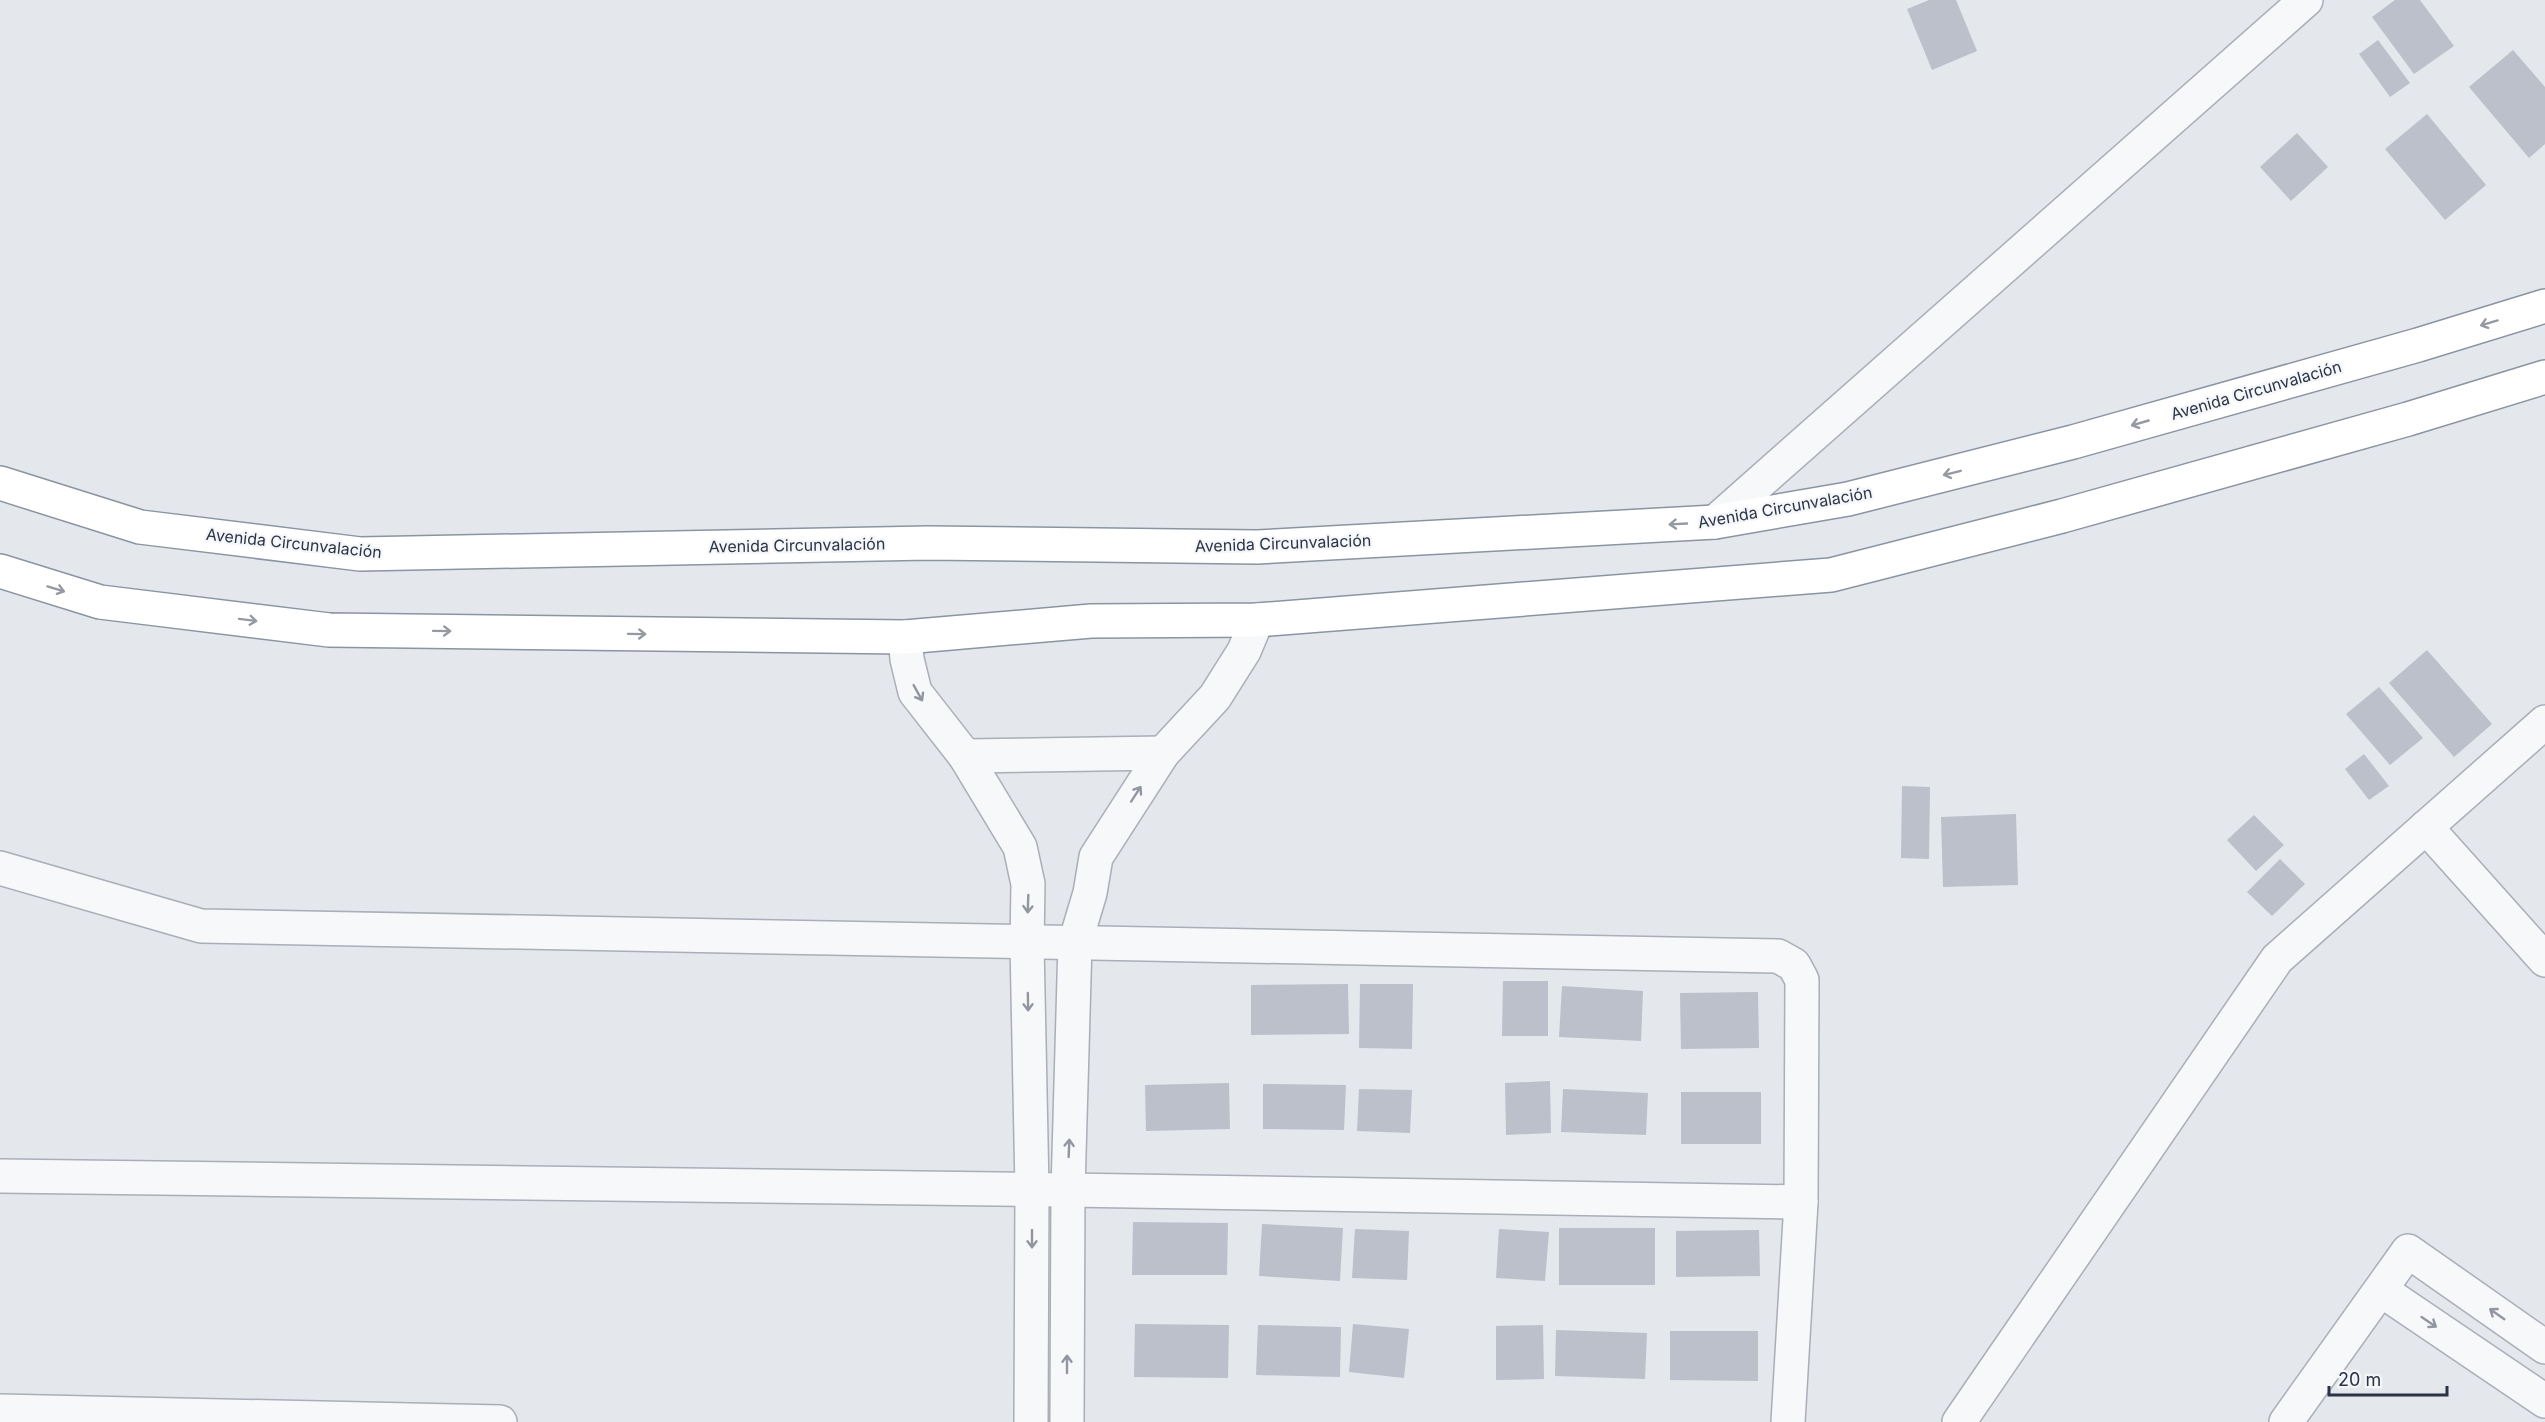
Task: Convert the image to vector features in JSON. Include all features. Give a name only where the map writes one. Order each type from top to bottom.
[{"type":"highway","name":"Avenida Circunvalación","points":[[0,483],[140,527],[360,554],[928,543],[1257,547],[1715,522],[1848,499],[2073,442],[2418,345],[2545,306]]},
{"type":"highway","points":[[0,572],[100,602],[329,630],[905,637],[1091,621],[1257,620],[1831,575],[2062,516],[2408,419],[2545,377]]},
{"type":"street","points":[[1715,522],[2306,0]]},
{"type":"street","points":[[1066,1422],[1068,1190],[1075,943],[1090,893],[1096,856],[1163,753],[1215,697],[1244,651],[1257,620]]},
{"type":"street","points":[[905,637],[907,659],[915,692],[965,756],[1020,847],[1029,884],[1027,944],[1032,1189],[1031,1422]]},
{"type":"street","points":[[1959,1422],[2277,959],[2545,722]]},
{"type":"street","points":[[965,756],[1163,753]]},
{"type":"street","points":[[2426,827],[2545,960]]},
{"type":"street","points":[[0,868],[201,926],[1027,944],[1778,956],[1794,965],[1802,980],[1801,1202],[1788,1422]]},
{"type":"street","points":[[0,1176],[1032,1189],[1801,1202]]},
{"type":"street","points":[[2286,1422],[2408,1251],[2545,1347]]},
{"type":"street","points":[[2381,1290],[2545,1401]]},
{"type":"street","points":[[0,1411],[500,1422]]},
{"type":"building","points":[[1929,0],[1956,0],[1977,51],[1932,70],[1907,9]]},
{"type":"building","points":[[2395,0],[2420,0],[2454,46],[2414,74],[2372,17]]},
{"type":"building","points":[[2378,40],[2410,83],[2390,97],[2359,54]]},
{"type":"building","points":[[2513,50],[2545,87],[2545,144],[2529,158],[2469,87]]},
{"type":"building","points":[[2427,114],[2486,185],[2445,220],[2385,149]]},
{"type":"building","points":[[2297,133],[2328,167],[2291,201],[2260,167]]},
{"type":"building","points":[[2427,650],[2492,724],[2454,757],[2389,683]]},
{"type":"building","points":[[2379,687],[2423,738],[2390,765],[2346,714]]},
{"type":"building","points":[[2364,754],[2389,786],[2369,800],[2345,769]]},
{"type":"building","points":[[1902,786],[1930,787],[1929,859],[1901,858]]},
{"type":"building","points":[[2016,814],[2018,885],[1943,887],[1941,817]]},
{"type":"building","points":[[2254,815],[2284,845],[2256,871],[2227,840]]},
{"type":"building","points":[[2280,859],[2305,884],[2272,916],[2247,892]]},
{"type":"building","points":[[1503,981],[1548,981],[1548,1036],[1502,1036]]},
{"type":"building","points":[[1348,984],[1349,1034],[1251,1035],[1251,985]]},
{"type":"building","points":[[1360,984],[1413,984],[1412,1049],[1359,1048]]},
{"type":"building","points":[[1562,986],[1643,991],[1641,1041],[1559,1037]]},
{"type":"building","points":[[1758,992],[1759,1048],[1681,1049],[1680,993]]},
{"type":"building","points":[[1550,1081],[1551,1133],[1506,1135],[1505,1083]]},
{"type":"building","points":[[1229,1083],[1230,1129],[1146,1131],[1145,1085]]},
{"type":"building","points":[[1263,1084],[1346,1085],[1344,1130],[1263,1129]]},
{"type":"building","points":[[1359,1089],[1412,1090],[1410,1133],[1357,1131]]},
{"type":"building","points":[[1563,1089],[1648,1093],[1646,1135],[1561,1132]]},
{"type":"building","points":[[1681,1092],[1761,1092],[1761,1144],[1681,1144]]},
{"type":"building","points":[[1133,1222],[1228,1223],[1227,1275],[1132,1275]]},
{"type":"building","points":[[1262,1224],[1343,1228],[1340,1281],[1259,1276]]},
{"type":"building","points":[[1559,1228],[1655,1228],[1655,1285],[1559,1285]]},
{"type":"building","points":[[1355,1229],[1409,1231],[1407,1280],[1352,1278]]},
{"type":"building","points":[[1499,1229],[1549,1232],[1545,1281],[1496,1278]]},
{"type":"building","points":[[1759,1230],[1760,1276],[1676,1277],[1676,1231]]},
{"type":"building","points":[[1135,1324],[1229,1325],[1228,1378],[1134,1377]]},
{"type":"building","points":[[1353,1324],[1409,1329],[1404,1378],[1349,1372]]},
{"type":"building","points":[[1258,1325],[1341,1327],[1340,1377],[1256,1375]]},
{"type":"building","points":[[1543,1325],[1544,1379],[1496,1380],[1496,1326]]},
{"type":"building","points":[[1556,1330],[1647,1333],[1645,1379],[1555,1376]]},
{"type":"building","points":[[1670,1331],[1758,1331],[1758,1381],[1670,1380]]}]
